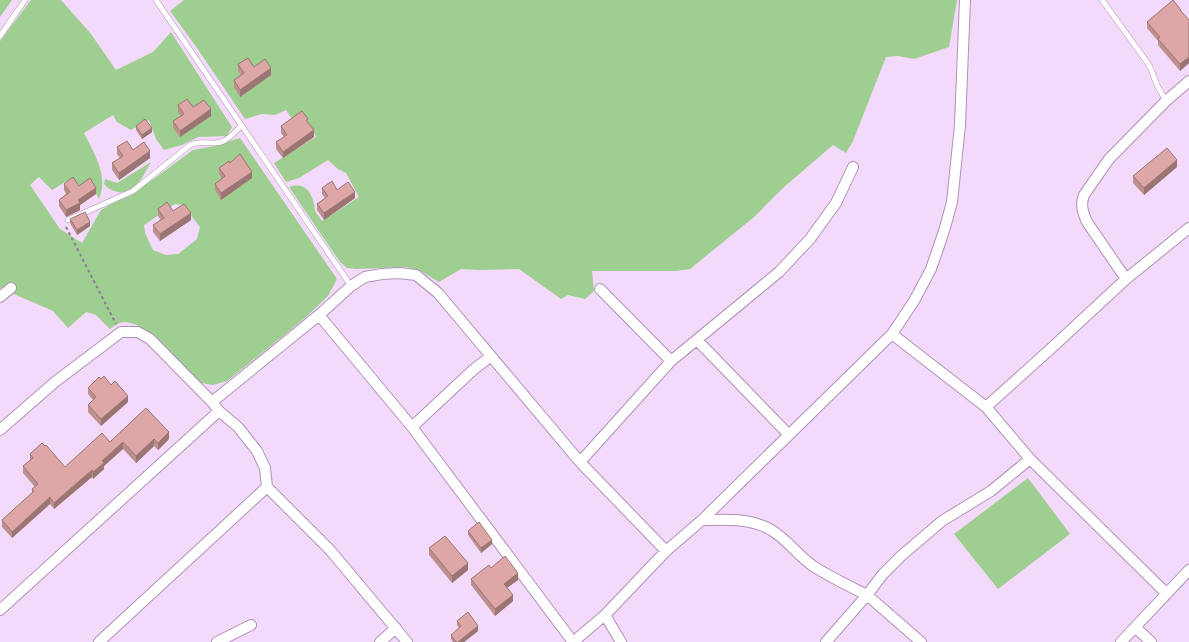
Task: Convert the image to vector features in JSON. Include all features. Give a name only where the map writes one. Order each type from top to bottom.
[{"type":"street","points":[[319,315],[412,427],[573,642],[605,615],[666,551],[702,520],[892,334],[914,301],[931,269],[952,202],[960,125],[965,0]]},
{"type":"street","points":[[1126,279],[1087,222],[1083,214],[1082,201],[1084,195],[1109,160],[1166,101],[1189,82]]},
{"type":"street","points":[[580,462],[671,361],[780,272],[810,239],[836,203],[853,167]]},
{"type":"street","points":[[986,407],[1126,279],[1189,228]]},
{"type":"street","points":[[212,402],[319,315],[351,286],[365,277],[399,273],[416,275],[438,293],[580,462],[666,551]]},
{"type":"street","points":[[0,297],[11,288]]},
{"type":"street","points":[[600,289],[671,361]]},
{"type":"street","points":[[0,430],[55,382],[121,332],[138,332],[150,338],[219,411],[238,427],[257,451],[265,468],[267,487],[330,550],[407,642]]},
{"type":"street","points":[[892,334],[986,407],[1030,459],[1167,594]]},
{"type":"street","points":[[697,340],[789,435]]},
{"type":"street","points":[[412,427],[473,370],[491,356]]},
{"type":"street","points":[[0,610],[219,411]]},
{"type":"street","points":[[826,642],[867,595],[883,574],[901,556],[942,521],[991,491],[1030,459]]},
{"type":"street","points":[[99,642],[267,487]]},
{"type":"street","points":[[702,520],[740,520],[764,526],[777,534],[813,565],[844,584],[867,595],[921,642]]},
{"type":"street","points":[[1121,642],[1189,570]]},
{"type":"street","points":[[605,615],[621,642]]},
{"type":"street","points":[[217,642],[251,625]]},
{"type":"street","points":[[1135,627],[1151,642]]},
{"type":"street","points":[[380,642],[396,628]]},
{"type":"lane","points":[[0,36],[26,0]]},
{"type":"lane","points":[[156,0],[351,286]]},
{"type":"lane","points":[[1102,0],[1147,62],[1157,86],[1166,101]]},
{"type":"lane","points":[[68,220],[132,191],[190,145],[200,142],[222,142],[241,126]]},
{"type":"path","points":[[68,220],[65,225],[68,232],[121,332]]},
{"type":"green space","points":[[0,0],[12,0],[0,17]]},
{"type":"green space","points":[[31,0],[61,0],[91,34],[116,70],[153,52],[171,32],[232,127],[227,136],[198,137],[182,145],[164,150],[156,139],[149,120],[131,130],[117,122],[113,115],[84,133],[96,157],[101,173],[102,190],[99,199],[90,183],[80,190],[72,178],[52,190],[39,177],[30,185],[60,229],[82,243],[101,210],[148,183],[193,150],[214,146],[240,138],[337,279],[328,296],[306,317],[227,381],[213,385],[201,383],[137,325],[129,322],[123,322],[110,329],[96,315],[86,312],[68,328],[53,311],[0,288],[0,41]],"holes":[[[175,204],[183,205],[200,227],[197,239],[178,254],[166,255],[153,250],[145,233],[144,225]]]},
{"type":"green space","points":[[184,0],[957,0],[949,47],[914,59],[898,56],[886,57],[853,141],[846,153],[833,145],[783,188],[754,217],[690,269],[676,271],[592,271],[594,291],[585,299],[568,295],[561,299],[519,269],[461,269],[439,282],[419,270],[406,267],[347,268],[340,262],[289,187],[302,186],[306,188],[313,199],[316,211],[322,221],[359,197],[346,173],[338,169],[328,160],[299,178],[286,182],[274,163],[316,137],[312,128],[293,120],[286,110],[275,115],[262,114],[245,119],[170,11]]},
{"type":"green space","points":[[151,162],[141,179],[132,189],[121,192],[114,191],[104,184],[105,179],[117,183]]},
{"type":"green space","points":[[1028,478],[1070,534],[998,589],[954,534]]},
{"type":"building","points":[[1173,0],[1189,20],[1189,57],[1180,64],[1158,39],[1160,37],[1147,22]]},
{"type":"building","points":[[248,58],[254,67],[265,59],[271,68],[240,90],[234,80],[244,73],[238,64]]},
{"type":"building","points":[[187,99],[193,107],[204,100],[211,109],[180,131],[173,121],[184,114],[178,105]]},
{"type":"building","points":[[302,111],[308,119],[306,120],[314,130],[283,152],[276,142],[287,135],[281,126]]},
{"type":"building","points":[[145,119],[152,128],[142,135],[136,126]]},
{"type":"building","points":[[127,141],[133,150],[144,142],[150,151],[119,173],[112,163],[123,156],[117,147]]},
{"type":"building","points":[[1167,148],[1177,160],[1144,188],[1133,176]]},
{"type":"building","points":[[240,154],[252,172],[221,193],[215,184],[225,176],[219,168],[229,161],[230,163]]},
{"type":"building","points":[[73,177],[79,186],[90,178],[96,188],[78,200],[80,203],[66,210],[59,200],[70,192],[64,184]]},
{"type":"building","points":[[332,181],[337,190],[348,182],[355,192],[324,213],[317,204],[328,196],[322,188]]},
{"type":"building","points":[[167,202],[173,211],[184,204],[191,213],[160,234],[153,225],[164,218],[158,209]]},
{"type":"building","points":[[85,212],[90,222],[77,230],[70,219]]},
{"type":"building","points":[[104,376],[111,385],[115,381],[128,396],[101,419],[88,405],[96,397],[88,388],[99,377],[101,379]]},
{"type":"building","points":[[146,408],[169,432],[158,443],[154,439],[136,456],[123,442],[102,461],[104,463],[93,472],[92,470],[54,503],[50,497],[12,532],[2,520],[34,491],[32,489],[38,484],[23,466],[33,458],[30,454],[42,443],[45,446],[46,445],[65,467],[102,433],[110,442]]},
{"type":"building","points":[[479,522],[492,540],[481,548],[468,531]]},
{"type":"building","points":[[445,536],[468,563],[452,576],[429,548]]},
{"type":"building","points":[[505,556],[518,573],[504,584],[513,595],[495,609],[471,579],[489,565],[491,568]]},
{"type":"building","points":[[468,612],[478,626],[456,642],[451,635],[461,626],[457,621]]}]
